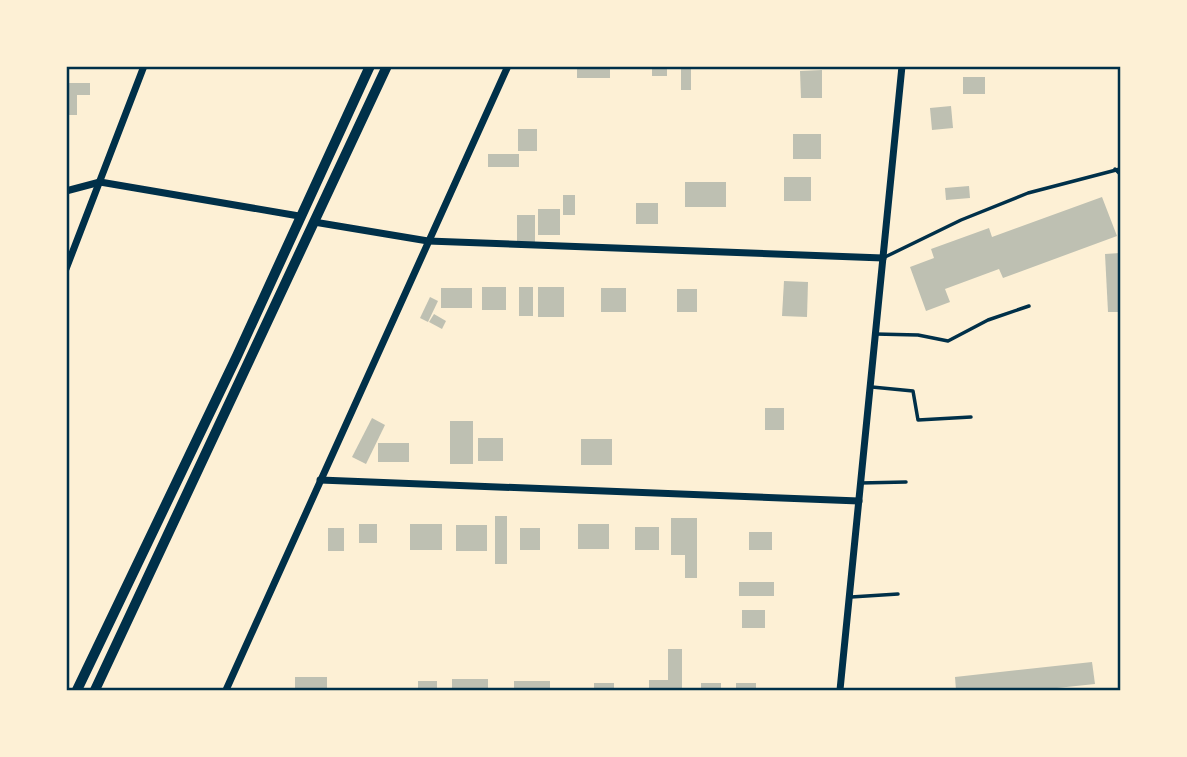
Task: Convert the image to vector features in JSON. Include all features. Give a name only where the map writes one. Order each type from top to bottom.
[{"type":"main road","points":[[77,691],[237,356],[370,66]]},
{"type":"main road","points":[[95,691],[387,66]]},
{"type":"street","points":[[66,269],[144,66]]},
{"type":"street","points":[[226,691],[509,66]]},
{"type":"street","points":[[840,691],[902,66]]},
{"type":"street","points":[[66,191],[100,182],[299,216]]},
{"type":"street","points":[[314,222],[428,241],[883,258]]},
{"type":"street","points":[[320,481],[859,501]]},
{"type":"lane","points":[[1115,169],[1121,174]]},
{"type":"lane","points":[[883,258],[961,220],[1028,193],[1121,169]]},
{"type":"lane","points":[[875,334],[918,335],[948,341],[988,320],[1029,306]]},
{"type":"lane","points":[[870,387],[913,391],[918,420],[971,417]]},
{"type":"lane","points":[[860,483],[906,482]]},
{"type":"lane","points":[[849,597],[898,594]]},
{"type":"building","points":[[577,66],[610,66],[610,78],[577,78]]},
{"type":"building","points":[[652,66],[667,66],[667,76],[652,76]]},
{"type":"building","points":[[681,66],[691,66],[691,90],[681,90]]},
{"type":"building","points":[[822,70],[822,98],[801,98],[800,71]]},
{"type":"building","points":[[963,77],[985,77],[985,94],[963,94]]},
{"type":"building","points":[[66,83],[90,83],[90,95],[77,95],[77,115],[66,115]]},
{"type":"building","points":[[951,106],[953,128],[932,130],[930,108]]},
{"type":"building","points":[[518,129],[537,129],[537,151],[518,151]]},
{"type":"building","points":[[793,134],[821,134],[821,159],[793,159]]},
{"type":"building","points":[[488,154],[519,154],[519,167],[488,167]]},
{"type":"building","points":[[784,177],[811,177],[811,201],[784,201]]},
{"type":"building","points":[[685,182],[726,182],[726,207],[685,207]]},
{"type":"building","points":[[969,186],[970,198],[946,200],[945,188]]},
{"type":"building","points":[[563,195],[575,195],[575,215],[563,215]]},
{"type":"building","points":[[1102,197],[1117,236],[1003,278],[999,269],[945,289],[950,302],[926,311],[910,267],[934,258],[931,249],[989,228],[992,237]]},
{"type":"building","points":[[636,203],[658,203],[658,224],[636,224]]},
{"type":"building","points":[[538,209],[560,209],[560,235],[538,235]]},
{"type":"building","points":[[517,215],[535,215],[535,244],[517,244]]},
{"type":"building","points":[[1120,253],[1120,312],[1108,312],[1105,254]]},
{"type":"building","points":[[784,281],[808,282],[807,317],[782,316]]},
{"type":"building","points":[[482,287],[506,287],[506,310],[482,310]]},
{"type":"building","points":[[519,287],[533,287],[533,316],[519,316]]},
{"type":"building","points":[[538,287],[564,287],[564,317],[538,317]]},
{"type":"building","points":[[441,288],[472,288],[472,308],[441,308]]},
{"type":"building","points":[[601,288],[626,288],[626,312],[601,312]]},
{"type":"building","points":[[677,289],[697,289],[697,312],[677,312]]},
{"type":"building","points":[[430,297],[438,301],[428,322],[420,318]]},
{"type":"building","points":[[434,314],[446,321],[442,329],[429,322]]},
{"type":"building","points":[[765,408],[784,408],[784,430],[765,430]]},
{"type":"building","points":[[372,418],[385,425],[366,464],[352,457]]},
{"type":"building","points":[[450,421],[473,421],[473,464],[450,464]]},
{"type":"building","points":[[478,438],[503,438],[503,461],[478,461]]},
{"type":"building","points":[[581,439],[612,439],[612,465],[581,465]]},
{"type":"building","points":[[378,443],[409,443],[409,462],[378,462]]},
{"type":"building","points":[[495,516],[507,516],[507,564],[495,564]]},
{"type":"building","points":[[671,518],[697,518],[697,578],[685,578],[685,555],[671,555]]},
{"type":"building","points":[[359,524],[377,524],[377,543],[359,543]]},
{"type":"building","points":[[410,524],[442,524],[442,550],[410,550]]},
{"type":"building","points":[[578,524],[609,524],[609,549],[578,549]]},
{"type":"building","points":[[456,525],[487,525],[487,551],[456,551]]},
{"type":"building","points":[[635,527],[659,527],[659,550],[635,550]]},
{"type":"building","points":[[328,528],[344,528],[344,551],[328,551]]},
{"type":"building","points":[[520,528],[540,528],[540,550],[520,550]]},
{"type":"building","points":[[749,532],[772,532],[772,550],[749,550]]},
{"type":"building","points":[[739,582],[774,582],[774,596],[739,596]]},
{"type":"building","points":[[742,610],[765,610],[765,628],[742,628]]},
{"type":"building","points":[[668,649],[682,649],[682,690],[649,690],[649,680],[668,680]]},
{"type":"building","points":[[1092,662],[1095,684],[1038,690],[956,690],[955,677]]},
{"type":"building","points":[[295,677],[327,677],[327,690],[295,690]]},
{"type":"building","points":[[452,679],[488,679],[488,690],[452,690]]},
{"type":"building","points":[[418,681],[437,681],[437,690],[418,690]]},
{"type":"building","points":[[514,681],[550,681],[550,690],[514,690]]},
{"type":"building","points":[[594,683],[614,683],[614,690],[594,690]]},
{"type":"building","points":[[701,683],[721,683],[721,690],[701,690]]},
{"type":"building","points":[[736,683],[756,683],[756,690],[736,690]]}]
